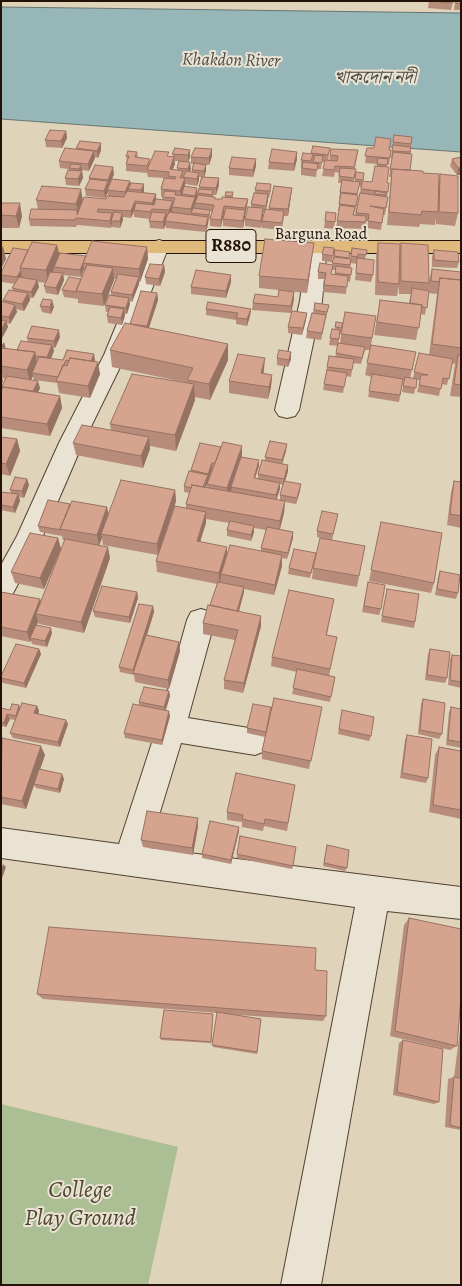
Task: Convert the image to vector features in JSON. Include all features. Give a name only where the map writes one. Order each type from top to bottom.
[{"type":"main road","name":"Barguna Road","points":[[1,236],[461,235]]},
{"type":"main road","name":"Barguna Road","points":[[1,247],[461,247]]},
{"type":"street","points":[[1,591],[29,538],[71,443],[115,355],[159,246]]},
{"type":"street","points":[[287,410],[311,301],[316,246]]},
{"type":"street","points":[[130,860],[171,728],[201,620]]},
{"type":"street","points":[[171,728],[255,742]]},
{"type":"street","points":[[1,843],[374,893],[461,902]]},
{"type":"street","points":[[301,1285],[374,893]]},
{"type":"green space","name":"College Play Ground","points":[[1,1104],[178,1147],[148,1285],[1,1285]]},
{"type":"water","name":"খাকদোন নদী","points":[[1,7],[461,13],[461,152],[1,119]]},
{"type":"building","points":[[430,1],[453,1],[453,3]]},
{"type":"building","points":[[50,130],[66,131],[61,141],[45,140]]},
{"type":"building","points":[[394,135],[412,137],[411,144],[393,142]]},
{"type":"building","points":[[376,137],[391,139],[390,158],[365,156],[367,148],[374,148]]},
{"type":"building","points":[[80,141],[101,143],[97,151],[76,148]]},
{"type":"building","points":[[393,145],[411,147],[410,152],[392,151]]},
{"type":"building","points":[[313,146],[330,148],[328,155],[311,153]]},
{"type":"building","points":[[65,148],[94,151],[88,164],[59,161]]},
{"type":"building","points":[[175,148],[190,150],[188,155],[172,154]]},
{"type":"building","points":[[195,148],[212,149],[209,158],[191,157]]},
{"type":"building","points":[[272,149],[297,152],[294,164],[269,162]]},
{"type":"building","points":[[331,149],[358,150],[354,167],[335,166],[334,170],[323,169],[325,160],[337,161],[338,156],[330,155]]},
{"type":"building","points":[[128,151],[137,152],[135,157],[150,159],[147,166],[126,164],[129,156],[126,156]]},
{"type":"building","points":[[155,151],[169,152],[167,156],[174,157],[170,169],[183,171],[180,178],[185,178],[180,191],[161,189],[164,178],[175,179],[176,177],[168,176],[169,172],[147,170]]},
{"type":"building","points":[[393,152],[412,154],[410,170],[390,170]]},
{"type":"building","points":[[303,153],[313,154],[311,161],[301,160]]},
{"type":"building","points":[[315,155],[323,156],[322,163],[313,162]]},
{"type":"building","points":[[232,157],[256,159],[253,170],[229,168]]},
{"type":"building","points":[[461,157],[461,168],[458,168],[452,159]]},
{"type":"building","points":[[378,158],[388,159],[387,165],[377,164]]},
{"type":"building","points":[[179,161],[190,162],[188,169],[177,168]]},
{"type":"building","points":[[303,162],[318,164],[317,170],[302,168]]},
{"type":"building","points":[[194,163],[206,165],[204,171],[192,170]]},
{"type":"building","points":[[71,164],[81,165],[79,169],[69,168]]},
{"type":"building","points":[[95,165],[113,167],[108,180],[89,178]]},
{"type":"building","points":[[375,166],[389,167],[388,192],[361,189],[362,181],[372,182]]},
{"type":"building","points":[[340,168],[356,169],[354,178],[339,176]]},
{"type":"building","points":[[392,169],[439,174],[438,212],[422,211],[421,215],[389,212]]},
{"type":"building","points":[[68,170],[82,171],[78,179],[65,178]]},
{"type":"building","points":[[186,171],[199,173],[197,179],[183,177]]},
{"type":"building","points":[[356,172],[364,173],[363,180],[355,179]]},
{"type":"building","points":[[440,174],[458,176],[458,213],[439,212]]},
{"type":"building","points":[[202,177],[219,178],[216,188],[199,187]]},
{"type":"building","points":[[90,179],[108,181],[104,191],[85,189]]},
{"type":"building","points":[[112,179],[130,181],[125,192],[107,190]]},
{"type":"building","points":[[342,180],[360,182],[357,194],[340,192]]},
{"type":"building","points":[[131,183],[144,184],[141,190],[128,189]]},
{"type":"building","points":[[257,183],[271,184],[270,191],[255,190]]},
{"type":"building","points":[[42,186],[81,189],[76,204],[36,200]]},
{"type":"building","points":[[184,186],[197,188],[195,196],[182,194]]},
{"type":"building","points":[[274,186],[292,188],[288,209],[269,208]]},
{"type":"building","points":[[199,189],[213,190],[212,195],[198,193]]},
{"type":"building","points":[[127,191],[156,194],[152,203],[135,201],[131,211],[98,209],[97,212],[112,213],[110,221],[76,218],[75,220],[29,219],[31,209],[77,210],[77,215],[84,197],[106,199],[107,196],[124,197]]},
{"type":"building","points":[[165,191],[176,192],[175,195],[195,197],[191,209],[172,207],[175,198],[162,197]]},
{"type":"building","points":[[375,191],[386,193],[386,195],[375,194]]},
{"type":"building","points":[[226,192],[233,192],[232,196],[225,196]]},
{"type":"building","points":[[254,193],[268,194],[266,206],[251,204]]},
{"type":"building","points":[[341,193],[358,195],[356,206],[339,204]]},
{"type":"building","points":[[360,193],[388,197],[386,208],[370,206],[384,209],[382,223],[368,221],[369,214],[356,213]]},
{"type":"building","points":[[198,195],[215,197],[215,199],[222,199],[222,197],[248,199],[245,208],[224,206],[221,220],[210,219],[214,205],[195,203]]},
{"type":"building","points":[[156,199],[173,201],[169,210],[152,209],[150,212],[134,210],[136,203],[154,205]]},
{"type":"building","points":[[1,203],[20,203],[16,216],[1,215]]},
{"type":"building","points":[[340,205],[355,207],[353,215],[366,216],[366,222],[337,221]]},
{"type":"building","points":[[248,207],[263,208],[261,221],[245,219]]},
{"type":"building","points":[[193,208],[210,210],[209,215],[191,213]]},
{"type":"building","points":[[226,208],[245,210],[243,221],[223,219]]},
{"type":"building","points":[[265,209],[284,211],[282,223],[262,221]]},
{"type":"building","points":[[114,212],[122,213],[120,221],[111,221]]},
{"type":"building","points":[[152,212],[166,213],[163,222],[149,221]]},
{"type":"building","points":[[169,212],[208,217],[206,226],[165,221]]},
{"type":"building","points":[[326,212],[336,213],[335,222],[325,221]]},
{"type":"building","points":[[265,239],[314,243],[308,280],[259,276]]},
{"type":"building","points":[[92,241],[147,247],[139,269],[83,263]]},
{"type":"building","points":[[32,242],[57,245],[46,270],[20,268]]},
{"type":"building","points":[[378,243],[400,244],[399,284],[378,282]]},
{"type":"building","points":[[401,243],[428,245],[429,283],[401,281]]},
{"type":"building","points":[[324,247],[334,248],[333,256],[322,254]]},
{"type":"building","points":[[13,248],[28,250],[20,268],[21,270],[17,277],[1,275],[1,273]]},
{"type":"building","points":[[352,248],[367,250],[366,255],[358,254],[358,257],[351,256]]},
{"type":"building","points":[[335,250],[350,252],[349,258],[334,256]]},
{"type":"building","points":[[434,250],[458,252],[459,262],[434,260]]},
{"type":"building","points":[[60,253],[86,256],[80,270],[54,267]]},
{"type":"building","points":[[334,257],[351,259],[350,265],[332,263]]},
{"type":"building","points":[[357,258],[374,260],[373,275],[356,273]]},
{"type":"building","points":[[320,263],[333,265],[331,274],[348,276],[347,287],[324,285],[326,273],[318,272]]},
{"type":"building","points":[[150,264],[164,265],[159,279],[145,277]]},
{"type":"building","points":[[87,265],[113,268],[102,294],[76,291]]},
{"type":"building","points":[[336,266],[352,268],[351,275],[335,273]]},
{"type":"building","points":[[432,269],[461,272],[461,280],[440,278],[439,282],[431,281]]},
{"type":"building","points":[[196,270],[231,275],[226,291],[191,287]]},
{"type":"building","points":[[50,272],[63,273],[56,288],[44,286]]},
{"type":"building","points":[[118,274],[139,277],[132,295],[111,292]]},
{"type":"building","points":[[19,277],[37,280],[31,292],[12,288]]},
{"type":"building","points":[[69,277],[81,279],[76,292],[62,290]]},
{"type":"building","points":[[440,278],[461,280],[461,348],[432,344]]},
{"type":"building","points":[[412,288],[429,291],[427,308],[410,303]]},
{"type":"building","points":[[9,290],[28,293],[22,304],[3,300]]},
{"type":"building","points":[[279,290],[294,292],[291,306],[253,303],[255,294],[278,297]]},
{"type":"building","points":[[141,291],[157,293],[147,326],[130,324]]},
{"type":"building","points":[[109,295],[129,298],[126,308],[105,305]]},
{"type":"building","points":[[43,299],[52,300],[50,307],[40,306]]},
{"type":"building","points":[[380,300],[422,305],[419,328],[377,322]]},
{"type":"building","points":[[1,301],[15,305],[9,317],[1,316]]},
{"type":"building","points":[[208,302],[251,309],[247,319],[236,318],[238,313],[206,309]]},
{"type":"building","points":[[315,303],[329,305],[327,312],[314,310]]},
{"type":"building","points":[[110,307],[124,309],[121,318],[107,316]]},
{"type":"building","points":[[292,311],[307,313],[303,328],[288,327]]},
{"type":"building","points":[[345,312],[376,316],[372,338],[341,334]]},
{"type":"building","points":[[312,313],[326,315],[322,333],[307,331]]},
{"type":"building","points":[[1,320],[6,321],[1,330]]},
{"type":"building","points":[[336,322],[343,323],[341,328],[335,327]]},
{"type":"building","points":[[125,323],[228,344],[209,384],[187,380],[193,368],[110,350]]},
{"type":"building","points":[[32,326],[59,330],[54,341],[27,338]]},
{"type":"building","points":[[332,329],[340,330],[339,339],[330,338]]},
{"type":"building","points":[[21,341],[52,345],[47,357],[35,356],[35,352],[17,350]]},
{"type":"building","points":[[338,343],[365,347],[362,358],[336,353]]},
{"type":"building","points":[[371,345],[416,352],[412,370],[367,363]]},
{"type":"building","points":[[1,348],[35,352],[27,370],[1,366]]},
{"type":"building","points":[[67,350],[94,354],[91,361],[70,358],[69,361],[66,360],[58,377],[32,373],[39,357],[63,360]]},
{"type":"building","points":[[279,350],[291,352],[289,360],[277,358]]},
{"type":"building","points":[[419,353],[453,359],[449,379],[443,378],[441,389],[419,385],[421,375],[428,375],[414,372]]},
{"type":"building","points":[[238,354],[265,358],[261,373],[272,375],[269,387],[229,381]]},
{"type":"building","points":[[458,355],[461,355],[461,385],[454,384]]},
{"type":"building","points":[[329,356],[354,359],[352,370],[327,367]]},
{"type":"building","points":[[70,358],[98,362],[88,386],[56,381],[63,365],[67,366]]},
{"type":"building","points":[[327,370],[347,373],[344,387],[324,384]]},
{"type":"building","points":[[132,374],[194,384],[175,435],[110,424]]},
{"type":"building","points":[[372,374],[403,379],[400,395],[369,391]]},
{"type":"building","points":[[7,376],[38,381],[33,391],[3,387],[1,389]]},
{"type":"building","points":[[405,377],[417,379],[416,388],[403,386]]},
{"type":"building","points":[[3,387],[60,396],[47,424],[1,417],[1,391]]},
{"type":"building","points":[[82,425],[149,437],[141,456],[73,443]]},
{"type":"building","points":[[1,437],[17,439],[6,464],[1,463]]},
{"type":"building","points":[[270,441],[287,444],[282,460],[265,457]]},
{"type":"building","points":[[223,442],[242,446],[227,488],[207,484]]},
{"type":"building","points":[[200,443],[221,447],[215,463],[212,463],[208,474],[191,470]]},
{"type":"building","points":[[241,457],[259,460],[254,478],[280,483],[276,495],[231,487]]},
{"type":"building","points":[[262,460],[288,465],[284,479],[258,474]]},
{"type":"building","points":[[189,471],[208,475],[203,487],[192,485],[191,488],[184,486]]},
{"type":"building","points":[[15,477],[27,479],[22,491],[10,490]]},
{"type":"building","points":[[121,480],[175,490],[157,544],[101,534]]},
{"type":"building","points":[[284,481],[301,484],[297,498],[280,495]]},
{"type":"building","points":[[454,481],[461,482],[461,516],[450,514]]},
{"type":"building","points":[[192,485],[285,501],[280,521],[186,504]]},
{"type":"building","points":[[1,492],[18,494],[13,507],[1,505]]},
{"type":"building","points":[[48,500],[70,504],[61,530],[38,526]]},
{"type":"building","points":[[72,501],[107,507],[97,535],[60,529]]},
{"type":"building","points":[[175,506],[206,512],[197,541],[227,547],[219,573],[156,561]]},
{"type":"building","points":[[322,511],[338,514],[333,534],[317,531]]},
{"type":"building","points":[[230,521],[254,526],[251,535],[227,530]]},
{"type":"building","points":[[381,522],[442,533],[434,583],[371,570]]},
{"type":"building","points":[[267,527],[293,532],[288,553],[261,548]]},
{"type":"building","points":[[30,533],[58,538],[40,578],[11,572]]},
{"type":"building","points":[[320,538],[365,546],[359,576],[313,568]]},
{"type":"building","points":[[65,539],[108,547],[81,622],[36,614]]},
{"type":"building","points":[[230,545],[282,555],[275,585],[221,574]]},
{"type":"building","points":[[294,549],[316,553],[311,573],[289,568]]},
{"type":"building","points":[[440,571],[460,575],[458,593],[437,589]]},
{"type":"building","points":[[218,582],[244,587],[237,611],[210,605]]},
{"type":"building","points":[[368,582],[385,585],[381,609],[364,606]]},
{"type":"building","points":[[102,586],[137,592],[129,617],[93,611]]},
{"type":"building","points":[[387,589],[419,594],[415,622],[382,616]]},
{"type":"building","points":[[289,590],[334,599],[326,635],[337,637],[330,669],[272,657]]},
{"type":"building","points":[[1,592],[40,599],[27,632],[1,627]]},
{"type":"building","points":[[139,604],[153,606],[133,670],[119,667]]},
{"type":"building","points":[[208,605],[261,616],[244,683],[224,680],[238,630],[203,623]]},
{"type":"building","points":[[36,625],[51,628],[45,641],[30,638]]},
{"type":"building","points":[[146,635],[179,642],[168,680],[133,673]]},
{"type":"building","points":[[16,644],[39,649],[24,683],[1,678]]},
{"type":"building","points":[[430,649],[450,652],[447,678],[427,675]]},
{"type":"building","points":[[452,655],[461,656],[461,682],[450,680]]},
{"type":"building","points":[[297,669],[335,677],[331,697],[293,688]]},
{"type":"building","points":[[144,687],[169,691],[164,707],[139,702]]},
{"type":"building","points":[[274,698],[322,707],[311,761],[262,751]]},
{"type":"building","points":[[423,699],[445,703],[442,734],[420,730]]},
{"type":"building","points":[[22,703],[37,706],[34,713],[66,720],[58,742],[10,733]]},
{"type":"building","points":[[12,704],[19,705],[16,716],[7,714],[4,723],[1,722],[1,708],[10,710]]},
{"type":"building","points":[[133,704],[169,711],[162,740],[124,733]]},
{"type":"building","points":[[253,704],[271,707],[266,732],[247,728]]},
{"type":"building","points":[[451,707],[461,709],[461,742],[448,740]]},
{"type":"building","points":[[342,710],[374,717],[371,736],[339,729]]},
{"type":"building","points":[[407,735],[432,739],[428,778],[402,773]]},
{"type":"building","points":[[2,738],[41,746],[22,801],[1,797]]},
{"type":"building","points":[[439,747],[461,751],[461,810],[433,805]]},
{"type":"building","points":[[39,769],[62,774],[58,789],[34,784]]},
{"type":"building","points":[[236,773],[295,785],[288,823],[265,819],[264,824],[242,819],[243,815],[227,812]]},
{"type":"building","points":[[147,811],[198,818],[192,848],[141,840]]},
{"type":"building","points":[[210,821],[239,827],[231,860],[202,854]]},
{"type":"building","points":[[240,836],[296,847],[293,866],[237,854]]},
{"type":"building","points":[[327,845],[349,850],[347,868],[324,863]]},
{"type":"building","points":[[409,918],[461,929],[461,997],[457,1046],[395,1031]]},
{"type":"building","points":[[49,927],[316,948],[315,970],[327,971],[326,1016],[37,994]]},
{"type":"building","points":[[164,1010],[213,1014],[211,1042],[160,1038]]},
{"type":"building","points":[[217,1012],[261,1019],[257,1052],[212,1045]]},
{"type":"building","points":[[403,1040],[443,1049],[439,1102],[397,1092]]},
{"type":"building","points":[[454,1077],[461,1078],[461,1128],[450,1125]]},
{"type":"water label","name":"Khakdon River","points":[[231,61]]}]
